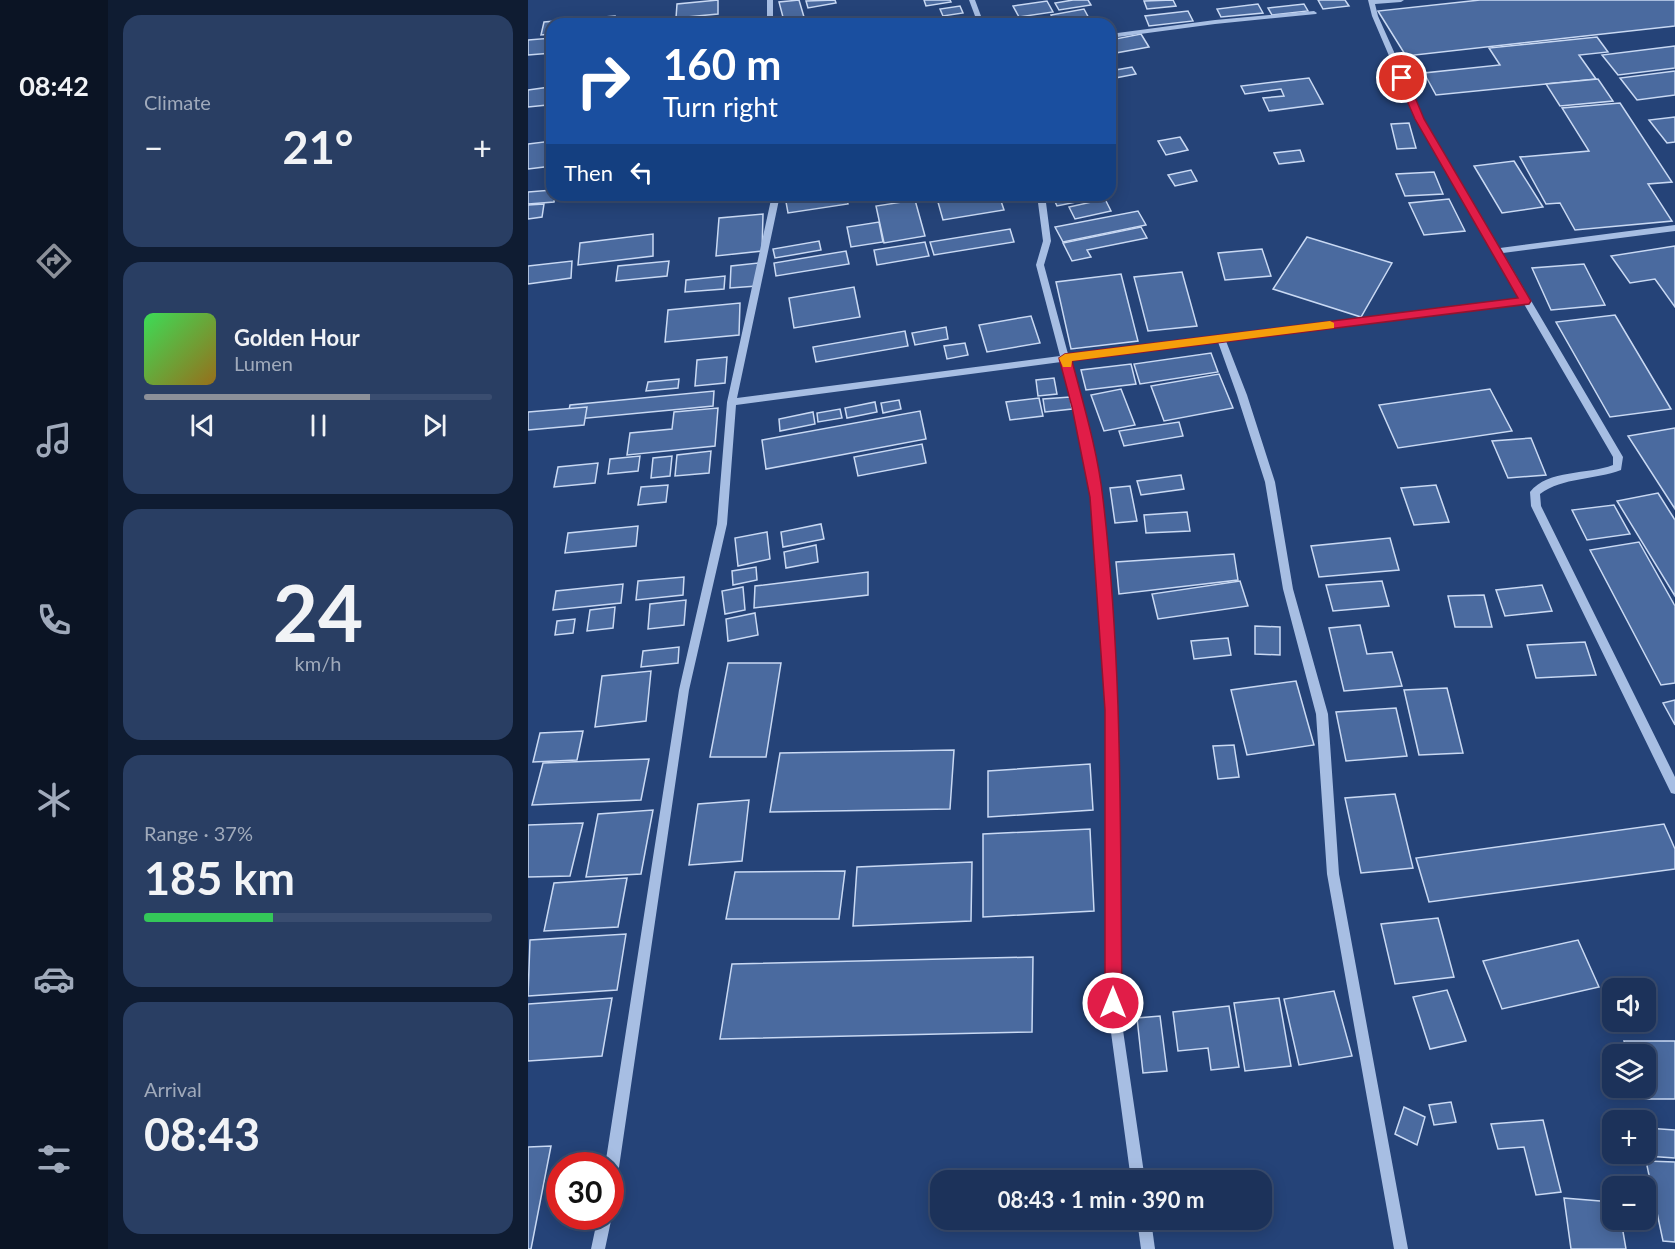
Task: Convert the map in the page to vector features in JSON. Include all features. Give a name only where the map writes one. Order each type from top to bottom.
[{"type":"street","points":[[770,0],[770,18]]},
{"type":"street","points":[[972,0],[979,18]]},
{"type":"street","points":[[1401,0],[1372,1],[1376,16],[1420,119],[1618,457],[1618,467],[1605,473],[1543,484],[1535,492],[1536,506],[1675,789]]},
{"type":"street","points":[[1116,35],[1215,22],[1314,13]]},
{"type":"street","points":[[614,1152],[684,690],[722,524],[732,402],[775,201]]},
{"type":"street","points":[[1042,201],[1047,241],[1040,265],[1078,407],[1097,497],[1112,710],[1113,1003],[1137,1170]]},
{"type":"street","points":[[1496,250],[1675,228]]},
{"type":"street","points":[[732,402],[1526,301]]},
{"type":"street","points":[[1221,339],[1270,482],[1288,589],[1322,714],[1333,874],[1401,1249]]},
{"type":"street","points":[[598,1249],[602,1230]]},
{"type":"street","points":[[1145,1230],[1148,1249]]},
{"type":"building","points":[[718,0],[718,14],[676,18],[677,4]]},
{"type":"building","points":[[799,0],[804,17],[783,18],[779,2]]},
{"type":"building","points":[[835,0],[836,3],[808,8],[806,1]]},
{"type":"building","points":[[924,0],[950,0],[951,2],[926,6]]},
{"type":"building","points":[[1088,0],[1091,5],[1059,10],[1055,3]]},
{"type":"building","points":[[1173,0],[1176,6],[1147,9],[1144,1]]},
{"type":"building","points":[[1318,0],[1345,0],[1349,6],[1323,9]]},
{"type":"building","points":[[1480,0],[1675,0],[1675,26],[1406,56],[1378,11]]},
{"type":"building","points":[[1047,1],[1053,12],[1019,17],[1013,6]]},
{"type":"building","points":[[1258,4],[1263,13],[1221,17],[1217,9]]},
{"type":"building","points":[[1304,4],[1308,11],[1272,15],[1268,8]]},
{"type":"building","points":[[960,6],[963,13],[943,16],[940,9]]},
{"type":"building","points":[[1084,9],[1089,18],[1053,18],[1051,15]]},
{"type":"building","points":[[1188,11],[1193,21],[1149,26],[1145,16]]},
{"type":"building","points":[[615,16],[615,18],[591,18]]},
{"type":"building","points":[[544,22],[546,22],[546,35],[541,35]]},
{"type":"building","points":[[1141,34],[1149,47],[1116,53],[1116,39]]},
{"type":"building","points":[[1597,37],[1608,52],[1579,55],[1596,79],[1436,95],[1424,73],[1500,65],[1489,48]]},
{"type":"building","points":[[546,38],[546,54],[528,55],[528,40]]},
{"type":"building","points":[[1675,46],[1675,68],[1618,75],[1602,55]]},
{"type":"building","points":[[1132,67],[1136,74],[1116,78],[1116,70]]},
{"type":"building","points":[[1675,71],[1675,95],[1637,100],[1620,78]]},
{"type":"building","points":[[1309,78],[1323,104],[1269,111],[1263,98],[1284,96],[1281,89],[1245,94],[1241,86]]},
{"type":"building","points":[[1598,79],[1613,101],[1560,106],[1546,84]]},
{"type":"building","points":[[546,88],[546,105],[528,107],[528,90]]},
{"type":"building","points":[[1620,103],[1672,182],[1648,184],[1672,221],[1575,230],[1560,203],[1546,204],[1520,157],[1589,151],[1562,108]]},
{"type":"building","points":[[1675,117],[1675,142],[1667,143],[1649,120]]},
{"type":"building","points":[[1409,123],[1416,148],[1397,149],[1391,124]]},
{"type":"building","points":[[1180,137],[1188,150],[1166,155],[1158,141]]},
{"type":"building","points":[[546,142],[546,167],[528,169],[528,144]]},
{"type":"building","points":[[1300,150],[1304,161],[1279,164],[1274,153]]},
{"type":"building","points":[[1514,161],[1543,207],[1502,213],[1474,166]]},
{"type":"building","points":[[1191,170],[1197,181],[1175,186],[1168,175]]},
{"type":"building","points":[[1434,172],[1443,194],[1405,196],[1396,174]]},
{"type":"building","points":[[546,190],[546,201],[554,202],[528,204],[528,192]]},
{"type":"building","points":[[1449,199],[1465,231],[1424,235],[1409,203]]},
{"type":"building","points":[[847,201],[848,204],[788,213],[786,202]]},
{"type":"building","points":[[915,201],[925,236],[884,243],[876,206]]},
{"type":"building","points":[[938,201],[1001,201],[1004,210],[943,220]]},
{"type":"building","points":[[1055,201],[1081,201],[1057,206]]},
{"type":"building","points":[[1106,201],[1111,211],[1075,219],[1069,207]]},
{"type":"building","points":[[544,204],[542,217],[528,219],[528,205]]},
{"type":"building","points":[[1138,211],[1146,225],[1063,242],[1055,227]]},
{"type":"building","points":[[763,214],[762,251],[716,256],[719,218]]},
{"type":"building","points":[[879,222],[883,242],[851,247],[847,227]]},
{"type":"building","points":[[1141,227],[1147,238],[1087,250],[1091,257],[1072,261],[1063,243]]},
{"type":"building","points":[[1010,229],[1014,242],[934,255],[930,242]]},
{"type":"building","points":[[653,234],[653,256],[578,265],[580,243]]},
{"type":"building","points":[[1307,237],[1392,263],[1361,317],[1273,289]]},
{"type":"building","points":[[819,241],[821,250],[775,258],[773,249]]},
{"type":"building","points":[[925,242],[929,256],[877,265],[874,250]]},
{"type":"building","points":[[1675,246],[1675,307],[1655,279],[1630,283],[1611,256]]},
{"type":"building","points":[[1262,249],[1271,276],[1225,280],[1218,253]]},
{"type":"building","points":[[846,251],[849,264],[776,276],[774,263]]},
{"type":"building","points":[[572,261],[571,278],[528,284],[528,266]]},
{"type":"building","points":[[669,261],[667,276],[616,281],[618,266]]},
{"type":"building","points":[[758,263],[757,286],[730,288],[731,266]]},
{"type":"building","points":[[1584,264],[1605,305],[1551,310],[1532,268]]},
{"type":"building","points":[[1182,272],[1197,326],[1148,331],[1134,277]]},
{"type":"building","points":[[1121,274],[1138,341],[1071,349],[1056,282]]},
{"type":"building","points":[[725,276],[724,289],[685,292],[686,280]]},
{"type":"building","points":[[854,287],[860,317],[794,328],[789,298]]},
{"type":"building","points":[[740,303],[739,335],[665,342],[668,310]]},
{"type":"building","points":[[1615,315],[1671,409],[1610,417],[1556,322]]},
{"type":"building","points":[[1031,316],[1040,343],[987,352],[979,325]]},
{"type":"building","points":[[946,327],[948,339],[915,345],[912,333]]},
{"type":"building","points":[[905,331],[908,346],[816,362],[813,347]]},
{"type":"building","points":[[965,343],[968,355],[947,359],[944,346]]},
{"type":"building","points":[[1211,353],[1218,372],[1140,384],[1134,364]]},
{"type":"building","points":[[727,357],[725,383],[695,386],[697,360]]},
{"type":"building","points":[[1131,364],[1136,384],[1086,390],[1081,370]]},
{"type":"building","points":[[1219,374],[1233,408],[1164,421],[1151,386]]},
{"type":"building","points":[[1054,378],[1057,394],[1038,396],[1036,380]]},
{"type":"building","points":[[679,379],[678,388],[646,391],[648,382]]},
{"type":"building","points":[[1121,389],[1135,425],[1104,431],[1091,395]]},
{"type":"building","points":[[1490,389],[1512,431],[1398,448],[1379,405]]},
{"type":"building","points":[[714,391],[713,406],[567,420],[570,405]]},
{"type":"building","points":[[1070,397],[1072,409],[1045,412],[1043,399]]},
{"type":"building","points":[[1039,398],[1043,416],[1010,420],[1006,402]]},
{"type":"building","points":[[899,400],[901,409],[883,413],[881,403]]},
{"type":"building","points":[[875,402],[877,412],[847,418],[845,408]]},
{"type":"building","points":[[587,407],[584,425],[528,430],[528,412]]},
{"type":"building","points":[[718,408],[715,446],[627,455],[630,433],[672,429],[674,412]]},
{"type":"building","points":[[840,409],[842,418],[818,422],[817,413]]},
{"type":"building","points":[[920,411],[926,439],[766,469],[762,440]]},
{"type":"building","points":[[813,412],[815,424],[780,431],[779,419]]},
{"type":"building","points":[[1179,422],[1183,436],[1124,446],[1119,431]]},
{"type":"building","points":[[1675,428],[1675,509],[1628,436]]},
{"type":"building","points":[[1531,438],[1546,475],[1508,478],[1492,441]]},
{"type":"building","points":[[922,444],[926,463],[858,476],[854,457]]},
{"type":"building","points":[[711,451],[709,473],[675,476],[677,455]]},
{"type":"building","points":[[640,456],[638,471],[608,474],[610,459]]},
{"type":"building","points":[[672,456],[670,476],[651,478],[653,458]]},
{"type":"building","points":[[598,463],[595,483],[554,487],[558,467]]},
{"type":"building","points":[[1181,475],[1184,489],[1141,495],[1137,481]]},
{"type":"building","points":[[668,485],[666,502],[638,505],[641,487]]},
{"type":"building","points":[[1436,485],[1449,522],[1414,525],[1401,488]]},
{"type":"building","points":[[1130,486],[1137,521],[1115,523],[1110,488]]},
{"type":"building","points":[[1658,493],[1675,520],[1675,596],[1617,501]]},
{"type":"building","points":[[1614,505],[1630,534],[1587,540],[1572,510]]},
{"type":"building","points":[[1187,512],[1190,531],[1146,533],[1144,515]]},
{"type":"building","points":[[821,524],[824,539],[783,547],[781,532]]},
{"type":"building","points":[[638,526],[636,546],[565,553],[568,533]]},
{"type":"building","points":[[767,532],[770,559],[738,566],[735,538]]},
{"type":"building","points":[[1390,538],[1399,570],[1319,577],[1311,546]]},
{"type":"building","points":[[1639,542],[1675,606],[1675,683],[1661,685],[1590,550]]},
{"type":"building","points":[[816,545],[818,562],[786,568],[784,552]]},
{"type":"building","points":[[1234,554],[1238,580],[1119,594],[1116,562]]},
{"type":"building","points":[[756,567],[757,580],[733,585],[732,571]]},
{"type":"building","points":[[868,572],[868,595],[754,608],[755,586]]},
{"type":"building","points":[[684,577],[683,595],[636,600],[638,581]]},
{"type":"building","points":[[1240,581],[1248,606],[1158,619],[1152,594]]},
{"type":"building","points":[[1382,581],[1389,606],[1333,611],[1326,585]]},
{"type":"building","points":[[623,584],[621,603],[553,610],[556,591]]},
{"type":"building","points":[[1542,585],[1552,611],[1505,616],[1496,590]]},
{"type":"building","points":[[743,587],[745,610],[725,614],[722,591]]},
{"type":"building","points":[[1484,595],[1492,627],[1455,627],[1448,596]]},
{"type":"building","points":[[686,600],[684,625],[648,629],[650,604]]},
{"type":"building","points":[[615,607],[613,628],[587,631],[590,610]]},
{"type":"building","points":[[755,613],[758,635],[728,641],[726,619]]},
{"type":"building","points":[[575,619],[573,633],[555,635],[557,621]]},
{"type":"building","points":[[1360,625],[1367,654],[1392,652],[1402,686],[1344,691],[1329,628]]},
{"type":"building","points":[[1255,626],[1280,627],[1280,655],[1255,654]]},
{"type":"building","points":[[1228,638],[1231,655],[1194,659],[1191,641]]},
{"type":"building","points":[[1585,642],[1596,675],[1536,678],[1527,645]]},
{"type":"building","points":[[679,647],[678,663],[641,667],[643,651]]},
{"type":"building","points":[[728,663],[781,663],[766,757],[710,757]]},
{"type":"building","points":[[651,671],[646,721],[595,727],[602,676]]},
{"type":"building","points":[[1296,681],[1314,745],[1247,755],[1231,690]]},
{"type":"building","points":[[1447,688],[1463,753],[1419,755],[1404,690]]},
{"type":"building","points":[[1675,700],[1675,725],[1663,703]]},
{"type":"building","points":[[1396,708],[1407,756],[1346,761],[1336,712]]},
{"type":"building","points":[[583,731],[577,760],[533,762],[540,733]]},
{"type":"building","points":[[1234,745],[1239,777],[1218,779],[1213,746]]},
{"type":"building","points":[[954,750],[950,809],[770,812],[780,753]]},
{"type":"building","points":[[649,759],[641,800],[532,805],[543,763]]},
{"type":"building","points":[[1090,764],[1093,810],[988,817],[988,771]]},
{"type":"building","points":[[1395,794],[1413,868],[1361,873],[1345,798]]},
{"type":"building","points":[[749,800],[742,861],[689,865],[698,804]]},
{"type":"building","points":[[653,810],[641,874],[586,877],[598,814]]},
{"type":"building","points":[[583,823],[570,876],[528,877],[528,825]]},
{"type":"building","points":[[1664,824],[1675,849],[1675,869],[1429,902],[1416,858]]},
{"type":"building","points":[[1090,829],[1094,911],[983,917],[983,834]]},
{"type":"building","points":[[972,862],[971,921],[853,926],[857,867]]},
{"type":"building","points":[[845,871],[839,919],[726,919],[735,872]]},
{"type":"building","points":[[627,878],[618,927],[544,931],[554,883]]},
{"type":"building","points":[[1438,918],[1454,977],[1395,984],[1381,924]]},
{"type":"building","points":[[626,934],[617,990],[528,996],[530,940]]},
{"type":"building","points":[[1578,940],[1599,987],[1502,1009],[1483,961]]},
{"type":"building","points":[[1033,957],[1032,1032],[720,1039],[732,964]]},
{"type":"building","points":[[1447,990],[1466,1041],[1430,1049],[1413,997]]},
{"type":"building","points":[[1334,991],[1352,1056],[1299,1065],[1284,999]]},
{"type":"building","points":[[612,998],[602,1056],[528,1061],[528,1004]]},
{"type":"building","points":[[1279,998],[1291,1066],[1245,1071],[1234,1003]]},
{"type":"building","points":[[1229,1006],[1239,1067],[1211,1070],[1208,1048],[1178,1051],[1173,1012]]},
{"type":"building","points":[[1160,1016],[1167,1071],[1143,1073],[1137,1018]]},
{"type":"building","points":[[1624,1041],[1675,1041],[1675,1099],[1638,1099],[1656,1098],[1656,1044],[1625,1044]]},
{"type":"building","points":[[1451,1102],[1456,1122],[1434,1125],[1429,1105]]},
{"type":"building","points":[[1404,1107],[1425,1117],[1417,1145],[1395,1134]]},
{"type":"building","points":[[1543,1120],[1561,1192],[1536,1195],[1524,1147],[1498,1149],[1491,1124]]},
{"type":"building","points":[[1656,1129],[1675,1130],[1675,1158],[1656,1157]]},
{"type":"building","points":[[551,1146],[550,1152],[546,1152],[546,1172],[531,1249],[528,1249],[528,1147]]},
{"type":"building","points":[[1656,1161],[1675,1162],[1675,1242],[1663,1241],[1656,1208],[1656,1176],[1649,1176],[1647,1164],[1656,1164]]},
{"type":"building","points":[[1564,1198],[1602,1201],[1602,1230],[1623,1230],[1626,1249],[1571,1249]]},
{"type":"slow traffic","points":[[1067,364],[1065,358],[1330,325]]},
{"type":"route","points":[[1113,1003],[1112,710],[1097,497],[1065,358],[1526,301],[1420,119],[1402,78]]}]
